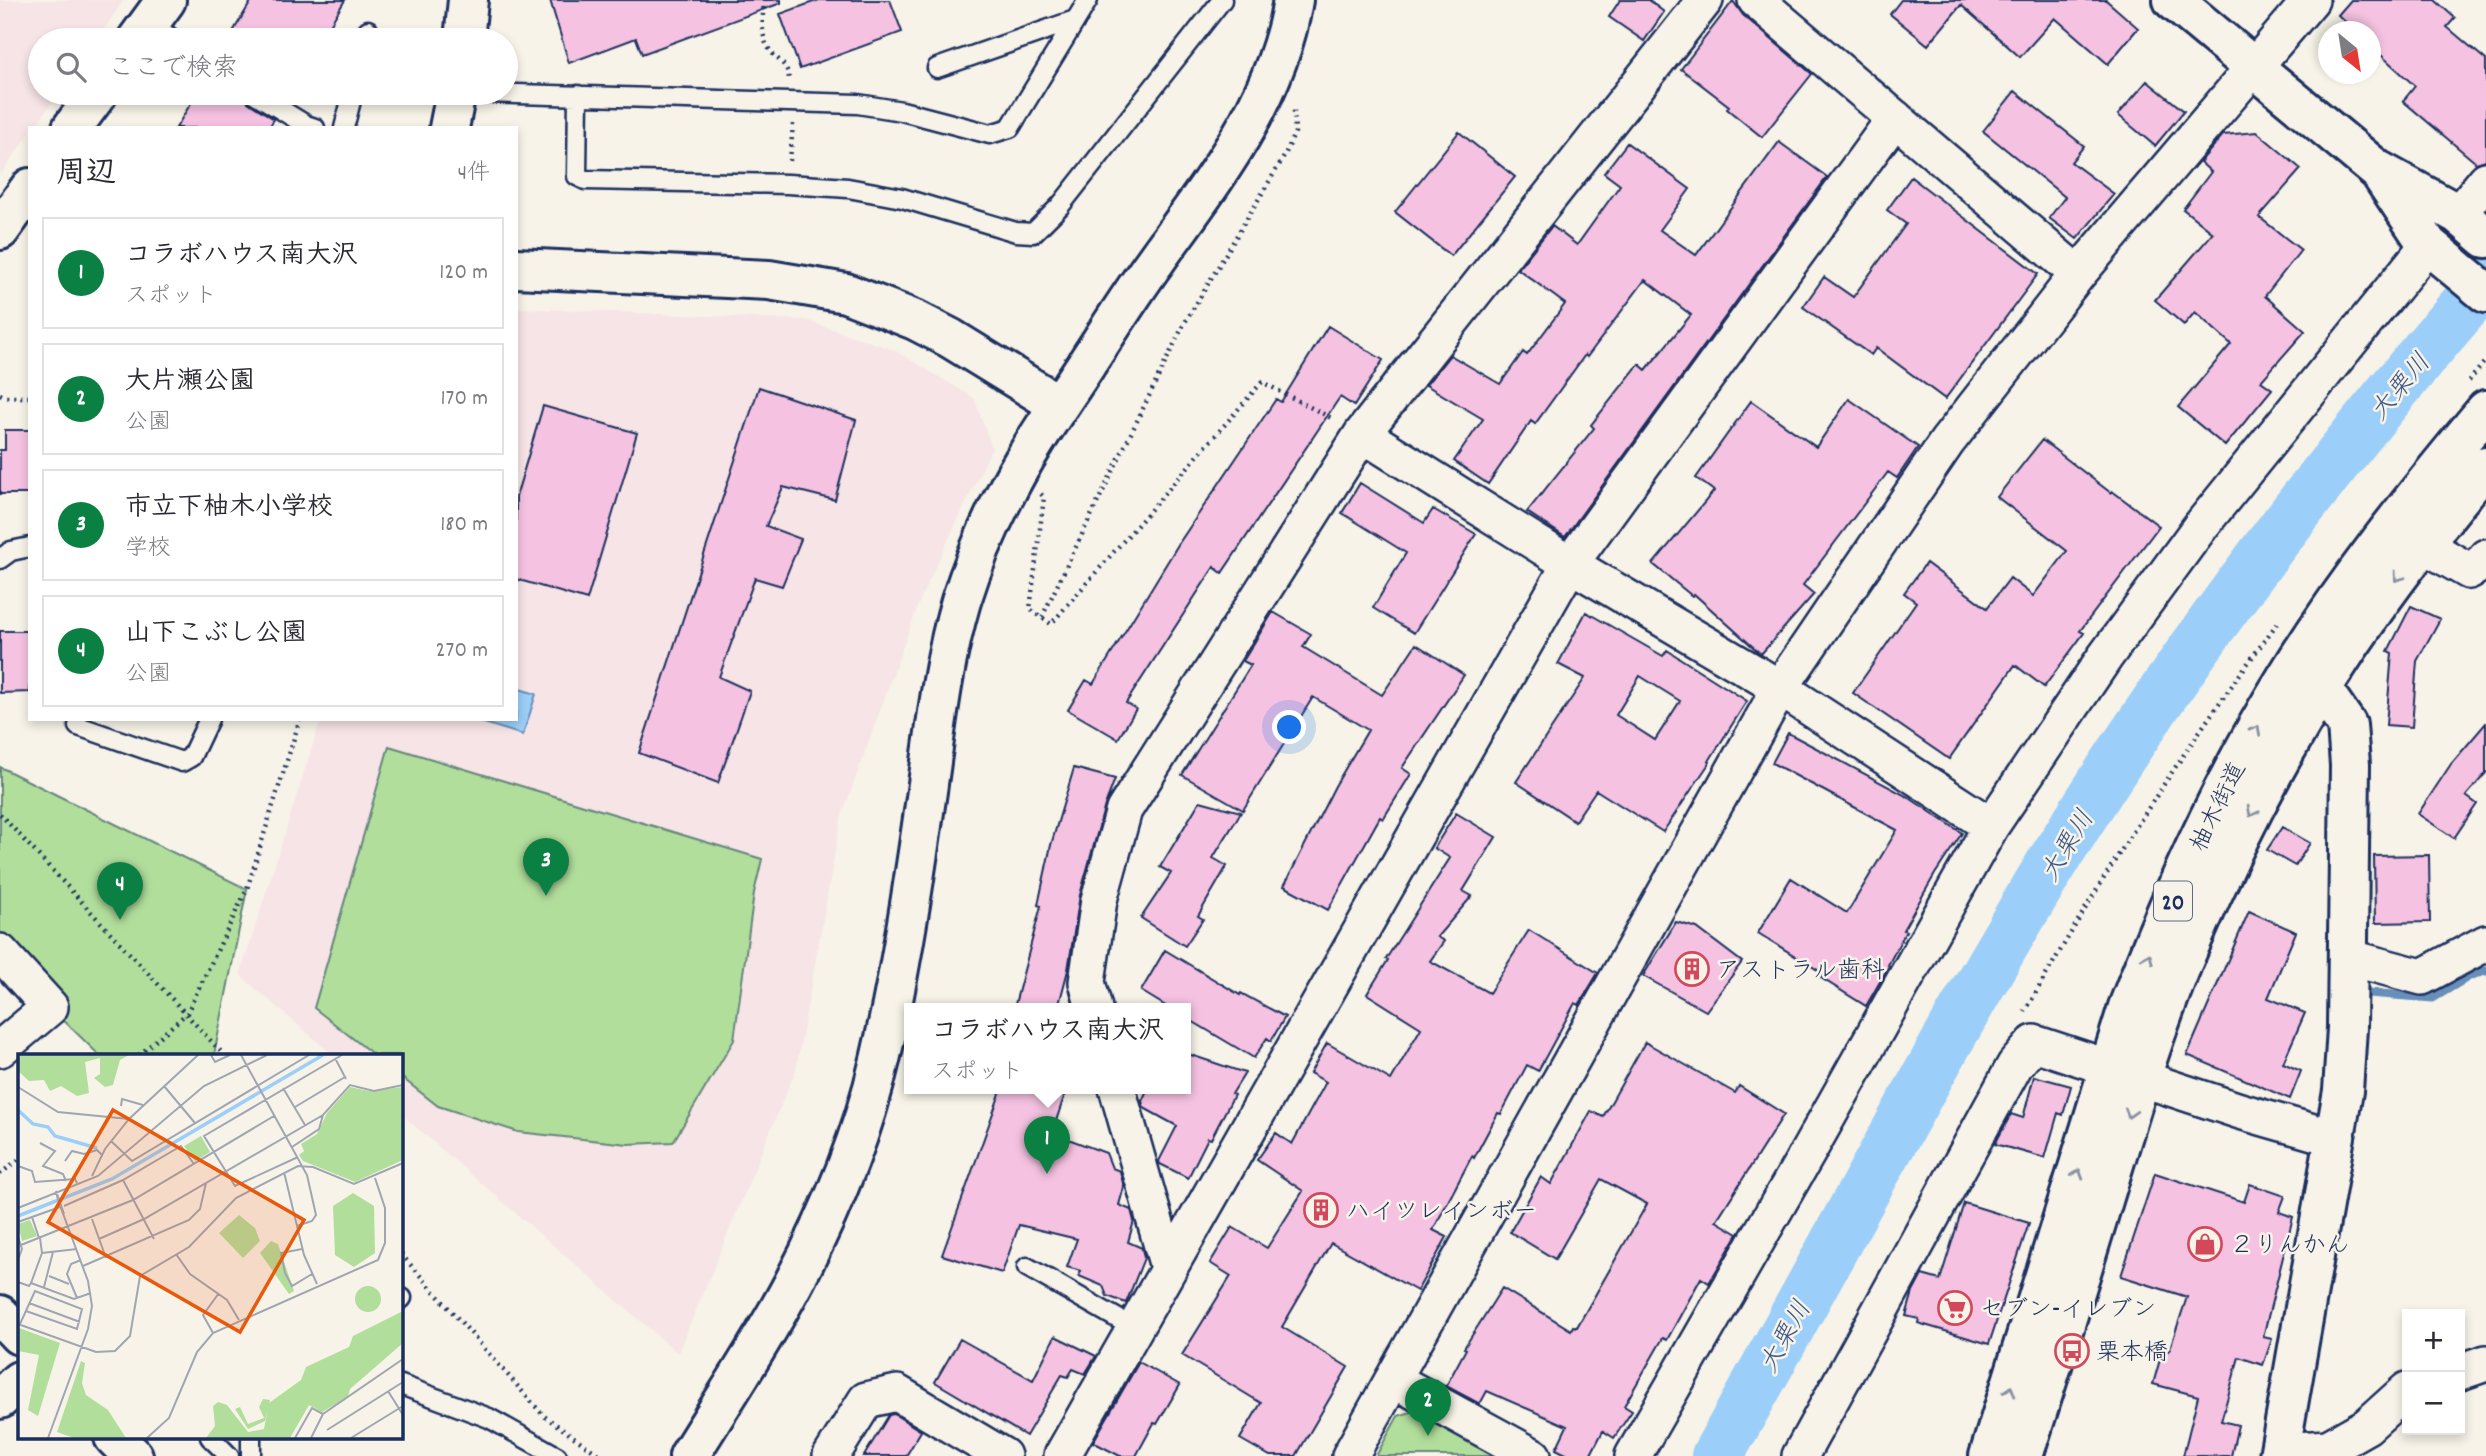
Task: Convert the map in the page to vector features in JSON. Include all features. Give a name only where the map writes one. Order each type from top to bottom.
[{"type":"street","points":[[465,28],[468,0]]},
{"type":"street","points":[[689,1456],[793,1284],[859,1135],[895,992],[947,662],[961,600],[980,550],[1005,495],[1059,405],[1151,267],[1230,156],[1256,113],[1275,72],[1288,30],[1293,0]]},
{"type":"street","points":[[1093,1003],[1087,982],[1099,900],[1124,810],[1362,434],[1705,0]]},
{"type":"street","points":[[1756,0],[2078,274]]},
{"type":"street","points":[[2173,0],[2376,169],[2473,227],[2486,180]]},
{"type":"street","points":[[1350,1456],[1780,688],[1947,442],[2078,274],[2311,0]]},
{"type":"street","points":[[449,126],[454,105]]},
{"type":"street","points":[[1062,1456],[1570,564],[1895,118]]},
{"type":"street","points":[[2376,169],[2440,254],[2486,293]]},
{"type":"street","points":[[0,230],[28,191]]},
{"type":"street","points":[[1633,1456],[1991,826],[2105,657],[2200,527],[2440,254]]},
{"type":"street","points":[[518,268],[769,280],[846,293],[915,320],[950,338],[1059,405]]},
{"type":"street","name":"柚木街道","points":[[2023,1456],[2125,1072],[2128,1007],[2151,948],[2199,841],[2256,729],[2286,677],[2404,508],[2486,410]]},
{"type":"street","points":[[1362,434],[1570,564],[1780,688],[1991,826]]},
{"type":"street","name":"柚木街道","points":[[1989,1456],[2125,1072],[2189,947],[2263,790],[2322,689],[2372,613],[2422,544],[2486,466]]},
{"type":"street","points":[[2422,544],[2469,570],[2481,564],[2486,557]]},
{"type":"street","points":[[2322,689],[2347,725],[2350,886],[2347,1028],[2343,1091],[2280,1454],[2328,1448],[2367,1426],[2402,1394]]},
{"type":"street","points":[[2347,957],[2422,977],[2486,943]]},
{"type":"street","points":[[0,952],[50,1007],[0,1049]]},
{"type":"street","points":[[1800,1456],[2015,1065],[2034,1043],[2240,1111],[2334,1138]]},
{"type":"street","points":[[1119,1094],[1168,1267]]},
{"type":"street","points":[[0,1315],[18,1334]]},
{"type":"street","points":[[2465,1370],[2486,1363]]},
{"type":"street","points":[[1394,1380],[1533,1456]]},
{"type":"street","points":[[0,1399],[18,1382]]},
{"type":"street","points":[[831,1456],[866,1400],[897,1393],[1003,1456]]},
{"type":"street","points":[[115,1438],[132,1456]]},
{"type":"lane","points":[[518,94],[858,104],[902,111],[990,134],[1010,128],[1088,0]]},
{"type":"lane","points":[[578,95],[577,176],[585,180],[788,184],[848,188],[902,198],[1016,232],[1033,233],[1060,206],[1222,0]]},
{"type":"lane","points":[[937,68],[1075,20]]},
{"type":"lane","points":[[274,105],[309,126]]},
{"type":"lane","points":[[345,126],[350,105]]},
{"type":"lane","points":[[0,559],[11,551],[28,547]]},
{"type":"lane","points":[[78,726],[182,762],[191,757],[208,721]]},
{"type":"lane","points":[[1027,1267],[1133,1328]]},
{"type":"lane","points":[[402,1385],[489,1418],[557,1456]]},
{"type":"lane","points":[[211,1438],[229,1456]]},
{"type":"lane","points":[[251,1438],[251,1456]]},
{"type":"path","points":[[764,0],[764,38],[769,50],[786,66],[789,89]]},
{"type":"path","points":[[1042,617],[1184,324],[1285,155],[1295,132],[1293,104]]},
{"type":"path","points":[[788,184],[793,120]]},
{"type":"path","points":[[1044,497],[1030,609],[1051,624],[1262,382],[1362,434]]},
{"type":"path","points":[[0,394],[6,397],[28,397]]},
{"type":"path","points":[[140,1054],[187,1013],[247,889],[299,721]]},
{"type":"path","points":[[0,814],[223,1054]]},
{"type":"path","points":[[0,1174],[18,1160]]},
{"type":"path","points":[[402,1255],[544,1416],[601,1456]]},
{"type":"shaded area","points":[[0,0],[124,0],[104,28],[28,28],[28,105],[50,105],[35,126],[28,126],[28,136],[0,175]]},
{"type":"shaded area","points":[[518,308],[805,320],[894,350],[974,398],[992,448],[921,597],[841,818],[796,1069],[678,1353],[402,1115],[402,1054],[332,1054],[240,975],[320,721],[518,721]]},
{"type":"green space","points":[[389,746],[762,859],[754,893],[734,1040],[673,1142],[628,1144],[518,1132],[438,1106],[402,1078],[402,1054],[373,1054],[314,1008]]},
{"type":"green space","points":[[0,767],[247,889],[214,1054],[98,1054],[0,952]]},
{"type":"green space","points":[[1420,1409],[1505,1456],[1376,1456],[1398,1416]]},
{"type":"water","points":[[518,689],[536,694],[523,735],[478,721],[518,721]]},
{"type":"building","points":[[252,0],[345,0],[328,28],[235,28]]},
{"type":"building","points":[[550,0],[781,0],[781,3],[642,54],[636,38],[569,63]]},
{"type":"building","points":[[819,0],[890,0],[902,32],[800,69],[780,14]]},
{"type":"building","points":[[1620,0],[1648,0],[1664,12],[1644,41],[1609,17]]},
{"type":"building","points":[[1901,0],[2106,0],[2138,28],[2108,64],[2055,18],[2020,57],[1961,5],[1928,45],[1890,14]]},
{"type":"building","points":[[2351,0],[2435,0],[2455,18],[2447,27],[2486,60],[2486,160],[2476,163],[2403,101],[2415,86],[2381,55],[2381,21],[2344,21],[2338,15]]},
{"type":"building","points":[[1733,1],[1743,15],[1812,74],[1762,137],[1727,109],[1729,106],[1681,69]]},
{"type":"building","points":[[2147,81],[2184,111],[2155,146],[2118,115]]},
{"type":"building","points":[[2015,91],[2084,146],[2071,162],[2114,194],[2077,239],[2049,218],[2065,197],[1983,131]]},
{"type":"building","points":[[190,105],[253,105],[274,119],[270,126],[177,126]]},
{"type":"building","points":[[1459,132],[1515,177],[1451,256],[1395,212]]},
{"type":"building","points":[[2257,132],[2301,169],[2259,217],[2301,250],[2265,296],[2305,331],[2261,381],[2272,389],[2225,446],[2178,407],[2231,344],[2195,312],[2184,325],[2155,300],[2213,233],[2183,209],[2211,172],[2200,162],[2223,135]]},
{"type":"building","points":[[1779,142],[1827,177],[1565,537],[1527,512],[1594,428],[1591,425],[1639,364],[1646,370],[1691,315],[1645,280],[1587,357],[1585,355],[1535,424],[1531,421],[1488,484],[1454,461],[1483,419],[1426,385],[1450,355],[1500,384],[1523,352],[1527,355],[1565,304],[1518,269],[1552,226],[1577,245],[1620,185],[1604,173],[1627,143],[1690,189],[1660,230],[1696,255]]},
{"type":"building","points":[[1911,177],[2038,274],[1945,399],[1876,348],[1871,355],[1803,307],[1824,277],[1853,297],[1906,224],[1887,210]]},
{"type":"building","points":[[1328,326],[1383,360],[1354,406],[1340,397],[1222,573],[1214,567],[1126,703],[1136,709],[1118,739],[1068,710],[1086,680],[1093,684],[1179,543],[1276,399],[1281,402]]},
{"type":"building","points":[[759,387],[856,420],[835,500],[783,487],[766,526],[801,539],[782,586],[755,578],[719,677],[750,691],[718,783],[639,753]]},
{"type":"building","points":[[1849,399],[1918,447],[1897,478],[1888,472],[1803,585],[1814,594],[1761,654],[1694,594],[1692,596],[1653,564],[1714,491],[1696,478],[1751,401],[1816,447]]},
{"type":"building","points":[[543,406],[637,433],[587,600],[518,580],[518,490]]},
{"type":"building","points":[[5,430],[28,430],[28,494],[0,494],[0,450],[5,450]]},
{"type":"building","points":[[2042,440],[2159,526],[2080,631],[2084,633],[2044,687],[2015,665],[1949,759],[1853,693],[1916,602],[1904,593],[1926,563],[1987,608],[2010,578],[2033,596],[2067,551],[1997,497]]},
{"type":"building","points":[[1360,483],[1424,523],[1433,509],[1476,534],[1414,633],[1373,608],[1406,553],[1342,513]]},
{"type":"building","points":[[2411,606],[2440,619],[2417,661],[2412,727],[2386,725],[2392,653],[2388,651]]},
{"type":"building","points":[[1273,612],[1311,634],[1303,647],[1382,695],[1416,644],[1464,675],[1402,768],[1411,774],[1383,819],[1380,817],[1328,910],[1284,886],[1335,786],[1368,730],[1313,697],[1243,810],[1182,775],[1251,665],[1243,661]]},
{"type":"building","points":[[1586,612],[1663,656],[1667,650],[1747,701],[1663,832],[1596,790],[1575,821],[1516,782],[1585,678],[1558,664]],"holes":[[[1640,676],[1680,701],[1655,740],[1616,715]]]},
{"type":"building","points":[[0,631],[28,631],[28,692],[0,693]]},
{"type":"building","points":[[2486,723],[2486,773],[2466,796],[2477,804],[2454,838],[2418,814],[2451,764]]},
{"type":"building","points":[[1788,733],[1908,797],[1962,833],[1903,930],[1906,931],[1889,966],[1866,1006],[1821,978],[1824,974],[1758,933],[1791,878],[1847,913],[1897,830],[1772,763]]},
{"type":"building","points":[[1074,768],[1115,779],[1080,895],[1068,970],[1059,1003],[1015,1003],[1041,906],[1038,905],[1051,845]]},
{"type":"building","points":[[1200,801],[1241,812],[1213,858],[1227,866],[1198,916],[1203,919],[1185,946],[1141,918],[1171,873],[1160,867]]},
{"type":"building","points":[[1456,813],[1496,837],[1463,891],[1472,896],[1437,937],[1444,941],[1430,961],[1489,993],[1529,930],[1598,973],[1579,1005],[1575,1003],[1538,1071],[1527,1065],[1501,1114],[1498,1113],[1474,1158],[1472,1156],[1433,1230],[1447,1237],[1417,1291],[1331,1243],[1282,1327],[1348,1367],[1296,1456],[1270,1456],[1240,1439],[1261,1403],[1182,1355],[1231,1276],[1210,1263],[1232,1227],[1267,1248],[1303,1191],[1257,1160],[1276,1133],[1292,1144],[1326,1082],[1310,1073],[1327,1043],[1391,1080],[1421,1028],[1367,994],[1450,858],[1434,848]]},
{"type":"building","points":[[2282,827],[2310,843],[2295,866],[2267,850]]},
{"type":"building","points":[[2429,855],[2430,922],[2375,923],[2374,856]]},
{"type":"building","points":[[2249,911],[2296,932],[2268,998],[2305,1013],[2283,1063],[2301,1071],[2290,1099],[2187,1055]]},
{"type":"building","name":"アストラル歯科","points":[[1676,922],[1697,928],[1742,962],[1706,1011],[1643,976]]},
{"type":"building","points":[[1165,950],[1240,995],[1241,993],[1285,1017],[1271,1041],[1267,1038],[1254,1058],[1191,1021],[1191,1003],[1161,1003],[1141,991]]},
{"type":"building","points":[[1645,1042],[1735,1093],[1739,1086],[1784,1114],[1716,1221],[1738,1234],[1709,1283],[1701,1278],[1667,1340],[1663,1338],[1624,1406],[1632,1411],[1614,1438],[1603,1431],[1590,1456],[1570,1456],[1556,1449],[1567,1426],[1487,1391],[1480,1404],[1446,1386],[1466,1349],[1464,1348],[1502,1288],[1571,1330],[1573,1326],[1577,1327],[1647,1204],[1601,1179],[1555,1259],[1510,1232],[1541,1177],[1551,1184],[1591,1111],[1603,1117]]},
{"type":"building","points":[[1191,1055],[1245,1073],[1188,1178],[1159,1161],[1177,1126],[1144,1108],[1142,1101],[1145,1094],[1191,1094]]},
{"type":"building","points":[[2034,1076],[2071,1086],[2063,1115],[2058,1113],[2045,1158],[1995,1144],[2011,1114],[2023,1118]]},
{"type":"building","points":[[1000,1094],[1065,1094],[1052,1133],[1106,1153],[1112,1168],[1120,1171],[1124,1187],[1119,1205],[1131,1210],[1134,1221],[1128,1242],[1142,1248],[1144,1258],[1126,1303],[1107,1296],[1103,1286],[1079,1276],[1081,1271],[1067,1267],[1077,1239],[1019,1225],[1002,1273],[942,1255]]},
{"type":"building","points":[[2155,1173],[2244,1202],[2250,1184],[2285,1196],[2279,1212],[2293,1217],[2263,1337],[2272,1339],[2263,1365],[2239,1357],[2221,1421],[2238,1425],[2231,1456],[2183,1456],[2198,1396],[2153,1384],[2163,1349],[2169,1351],[2187,1297],[2121,1276]]},
{"type":"building","points":[[1964,1203],[2029,1223],[1989,1344],[1918,1323],[1919,1319],[1906,1316],[1913,1292],[1922,1275],[1940,1280]]},
{"type":"building","points":[[1055,1336],[1096,1356],[1085,1374],[1073,1369],[1068,1377],[1062,1375],[1026,1436],[935,1382],[960,1339],[1033,1380]]},
{"type":"building","points":[[1139,1362],[1180,1385],[1136,1456],[1120,1456],[1093,1442]]},
{"type":"building","points":[[894,1414],[921,1431],[906,1456],[864,1456],[889,1415]]},
{"type":"waterway","name":"大栗川","points":[[1717,1456],[1953,1031],[2052,863],[2104,781],[2193,651],[2286,524],[2384,401],[2486,281]]},
{"type":"waterway","points":[[2368,993],[2433,998],[2471,975],[2486,971]]},
{"type":"place","name":"市立下柚木小学校","points":[[546,896]]},
{"type":"place","name":"山下こぶし公園","points":[[120,920]]},
{"type":"place","name":"アストラル歯科","points":[[1692,969]]},
{"type":"place","name":"コラボハウス南大沢","points":[[1047,1174]]},
{"type":"place","name":"ハイツレインボー","points":[[1321,1210]]},
{"type":"place","name":"２りんかん","points":[[2205,1244]]},
{"type":"place","name":"セブン-イレブン","points":[[1955,1308]]},
{"type":"place","name":"栗本橋","points":[[2072,1351]]},
{"type":"place","name":"大片瀬公園","points":[[1428,1436]]}]
